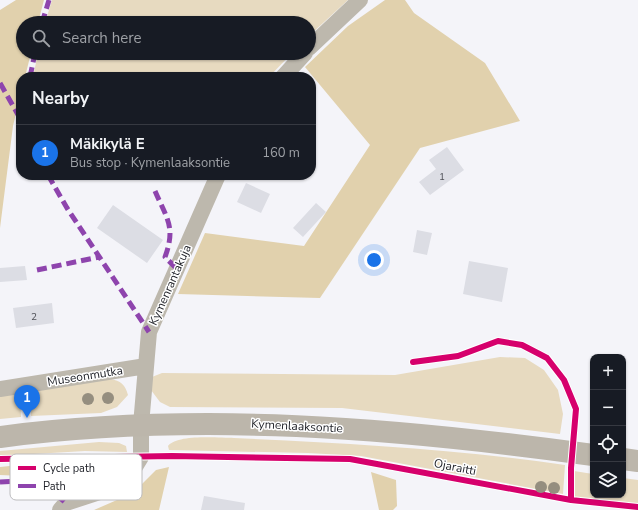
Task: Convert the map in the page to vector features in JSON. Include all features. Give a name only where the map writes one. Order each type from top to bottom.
[{"type":"main road","name":"Kymenlaaksontie","points":[[0,437],[140,425],[262,424],[377,430],[516,444],[590,455]]},
{"type":"main road","points":[[626,459],[638,461]]},
{"type":"street","points":[[316,41],[360,0]]},
{"type":"street","points":[[288,72],[299,60]]},
{"type":"street","name":"Kymenrantakuja","points":[[141,454],[140,425],[149,332],[216,180]]},
{"type":"street","name":"Museonmutka","points":[[0,389],[146,366]]},
{"type":"street","name":"Kymenrantakuja","points":[[60,510],[66,503],[75,500]]},
{"type":"shaded area","points":[[16,0],[44,0],[40,16],[16,16],[16,60],[29,60],[26,72],[16,72],[16,113],[13,126],[0,228],[0,10]]},
{"type":"shaded area","points":[[52,0],[348,0],[316,30],[316,16],[47,16]]},
{"type":"shaded area","points":[[385,0],[405,0],[414,13],[485,63],[520,121],[420,148],[320,298],[178,294],[205,233],[304,246],[370,145],[316,80],[316,72],[309,72],[305,67],[312,60],[316,60],[316,57],[348,26]]},
{"type":"shaded area","points":[[37,60],[285,60],[274,72],[34,72]]},
{"type":"shaded area","points":[[500,357],[525,358],[544,370],[558,390],[563,414],[560,434],[342,408],[170,407],[160,402],[151,390],[152,377],[162,373],[395,375]]},
{"type":"shaded area","points":[[110,379],[122,384],[128,395],[117,407],[101,413],[31,416],[30,390]]},
{"type":"shaded area","points":[[15,393],[20,395],[21,417],[0,419],[0,395]]},
{"type":"shaded area","points":[[189,438],[234,438],[441,451],[524,459],[565,465],[563,494],[361,456],[308,453],[169,450],[168,446],[173,442]]},
{"type":"shaded area","points":[[99,442],[119,443],[126,446],[127,452],[85,451],[10,454],[10,455],[0,456],[0,451]]},
{"type":"shaded area","points":[[10,466],[10,475],[0,475],[0,467]]},
{"type":"shaded area","points":[[169,467],[159,510],[94,510],[117,500],[142,500],[142,484],[156,470]]},
{"type":"shaded area","points":[[574,471],[590,474],[590,498],[626,498],[626,478],[638,480],[638,505],[571,501]]},
{"type":"shaded area","points":[[371,472],[396,480],[397,506],[393,510],[379,510]]},
{"type":"building","points":[[447,147],[464,170],[430,195],[419,182],[436,169],[429,160]]},
{"type":"building","points":[[246,183],[270,194],[261,213],[237,202]]},
{"type":"building","points":[[316,203],[326,212],[303,237],[293,228]]},
{"type":"building","points":[[113,205],[163,240],[147,263],[97,228]]},
{"type":"building","points":[[417,230],[432,233],[427,255],[413,252]]},
{"type":"building","points":[[469,261],[508,268],[502,302],[463,294]]},
{"type":"building","points":[[25,266],[27,280],[0,282],[0,268]]},
{"type":"building","points":[[52,303],[54,323],[16,328],[13,308]]},
{"type":"building","points":[[204,496],[245,503],[244,510],[201,510]]},
{"type":"marked path","points":[[44,16],[49,0]]},
{"type":"marked path","points":[[31,72],[34,60]]},
{"type":"marked path","points":[[0,83],[16,111]]},
{"type":"marked path","points":[[51,180],[67,208],[149,332]]},
{"type":"marked path","points":[[155,191],[169,223],[170,238],[165,257],[177,269]]},
{"type":"marked path","points":[[37,270],[99,257]]},
{"type":"marked path","points":[[0,482],[10,482]]},
{"type":"marked path","points":[[62,500],[66,503]]},
{"type":"cycle path","points":[[413,362],[458,356],[498,341],[522,345],[547,358],[564,380],[576,409],[571,468],[571,500]]},
{"type":"cycle path","name":"Ojaraitti","points":[[142,457],[350,459],[571,500],[638,507]]},
{"type":"cycle path","name":"Ojaraitti","points":[[0,459],[10,459]]},
{"type":"place","name":"Mäkikylä E","points":[[27,418]]}]
